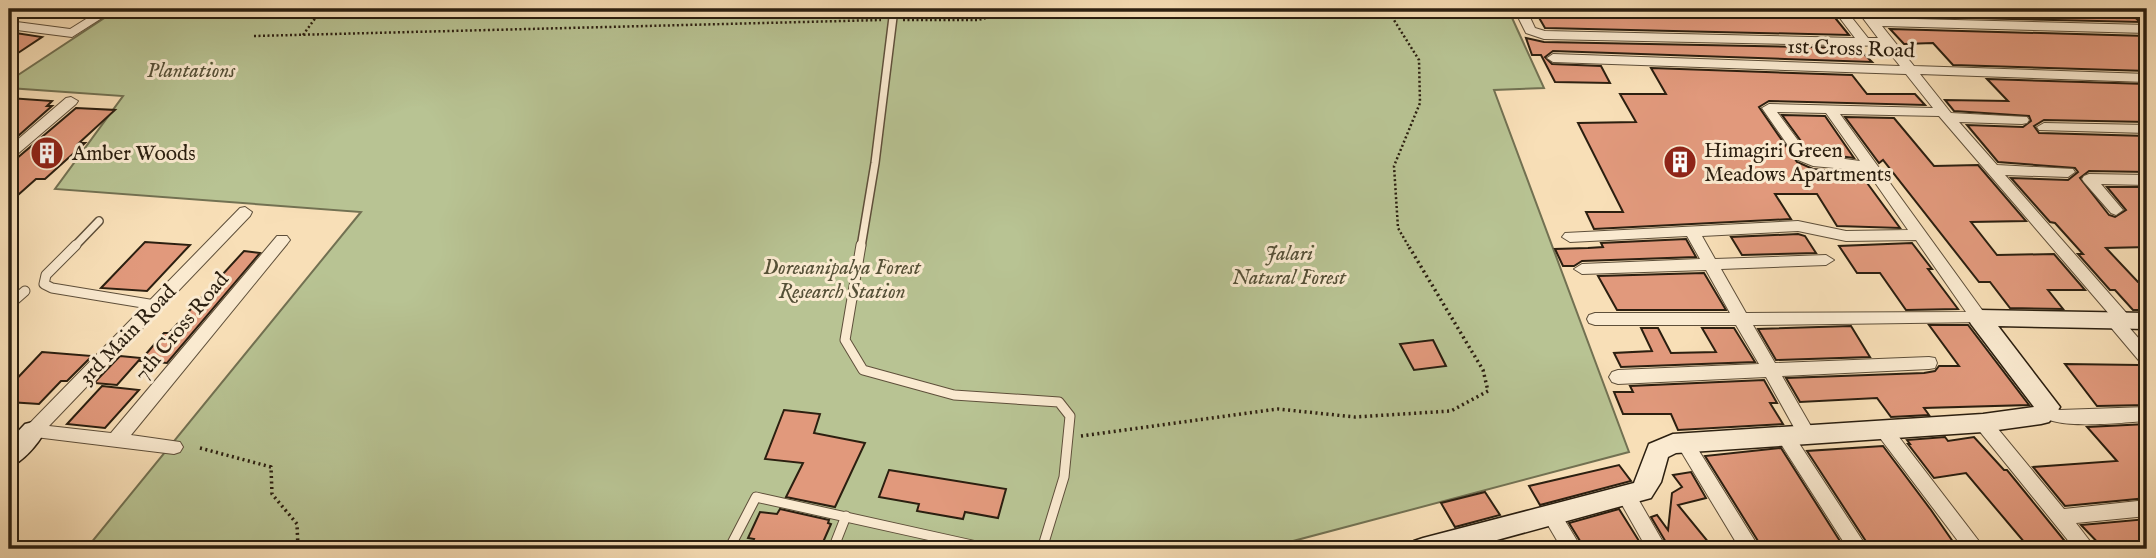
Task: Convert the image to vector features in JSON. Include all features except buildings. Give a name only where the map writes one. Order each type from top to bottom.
[{"type":"street","points":[[9,25],[72,33],[110,9]]},
{"type":"street","points":[[1520,9],[1530,30],[1544,35],[1889,42]]},
{"type":"street","points":[[1839,9],[1865,42]]},
{"type":"street","points":[[1862,9],[1945,114],[2118,320],[2147,359]]},
{"type":"street","points":[[2137,9],[2147,17]]},
{"type":"street","points":[[1872,22],[2147,29]]},
{"type":"street","name":"1st Cross Road","points":[[1553,58],[2147,78]]},
{"type":"street","points":[[9,154],[71,101]]},
{"type":"street","points":[[1871,167],[1813,161],[1803,157],[1769,108],[1945,114],[2022,120]]},
{"type":"street","points":[[1830,109],[1979,318],[2048,407],[2047,412]]},
{"type":"street","points":[[2044,127],[2147,129]]},
{"type":"street","points":[[1994,170],[2068,172]]},
{"type":"street","points":[[2116,209],[2089,179],[2147,180]]},
{"type":"street","name":"3rd Main Road","points":[[9,457],[21,430],[155,305],[245,212]]},
{"type":"street","points":[[1570,237],[1798,226],[1846,236],[1920,235]]},
{"type":"street","points":[[1692,231],[1770,368],[1796,435],[1858,549]]},
{"type":"street","name":"7th Cross Road","points":[[115,440],[282,240]]},
{"type":"street","points":[[1582,269],[1826,260]]},
{"type":"street","points":[[1595,319],[1979,318],[2147,321]]},
{"type":"street","points":[[1618,377],[1770,368],[1929,363]]},
{"type":"street","points":[[2047,412],[2058,417],[2147,414]]},
{"type":"street","points":[[1423,549],[1642,491],[1649,482],[1658,451],[1679,443],[1983,423],[2042,415],[2047,412]]},
{"type":"street","points":[[1983,423],[2086,549]]},
{"type":"street","points":[[1883,429],[1975,549]]},
{"type":"street","points":[[21,430],[174,447]]},
{"type":"street","points":[[1679,443],[1750,549]]},
{"type":"street","points":[[1626,496],[1657,549]]},
{"type":"street","points":[[2060,517],[2147,508]]},
{"type":"street","points":[[1551,515],[1572,549]]},
{"type":"lane","points":[[894,9],[875,163],[845,340],[863,370],[954,395],[1059,402],[1070,416],[1064,477],[1042,549]]},
{"type":"lane","points":[[99,221],[46,275],[44,284],[52,288],[155,305]]},
{"type":"lane","points":[[9,305],[25,291]]},
{"type":"lane","points":[[729,549],[756,498],[990,549]]},
{"type":"lane","points":[[833,549],[846,516]]},
{"type":"path","points":[[303,35],[322,9]]},
{"type":"path","points":[[254,36],[978,20],[1003,14],[1006,9]]},
{"type":"path","points":[[1068,438],[1278,409],[1356,417],[1451,411],[1488,391],[1483,370],[1398,228],[1394,166],[1420,103],[1419,60],[1387,9]]},
{"type":"path","points":[[201,448],[271,467],[272,494],[297,524],[298,549]]},
{"type":"green space","name":"Doresanipalya Forest Research Station","points":[[118,9],[1508,9],[1544,88],[1494,90],[1629,452],[1263,549],[86,549],[361,212],[55,189],[123,96],[9,88],[9,81]]},
{"type":"place","name":"Amber Woods","points":[[47,153]]},
{"type":"place","name":"Himagiri Green Meadows Apartments","points":[[1680,162]]},
{"type":"park label","name":"Plantations","points":[[191,70]]},
{"type":"park label","name":"Jalari Natural Forest","points":[[1289,265]]}]
